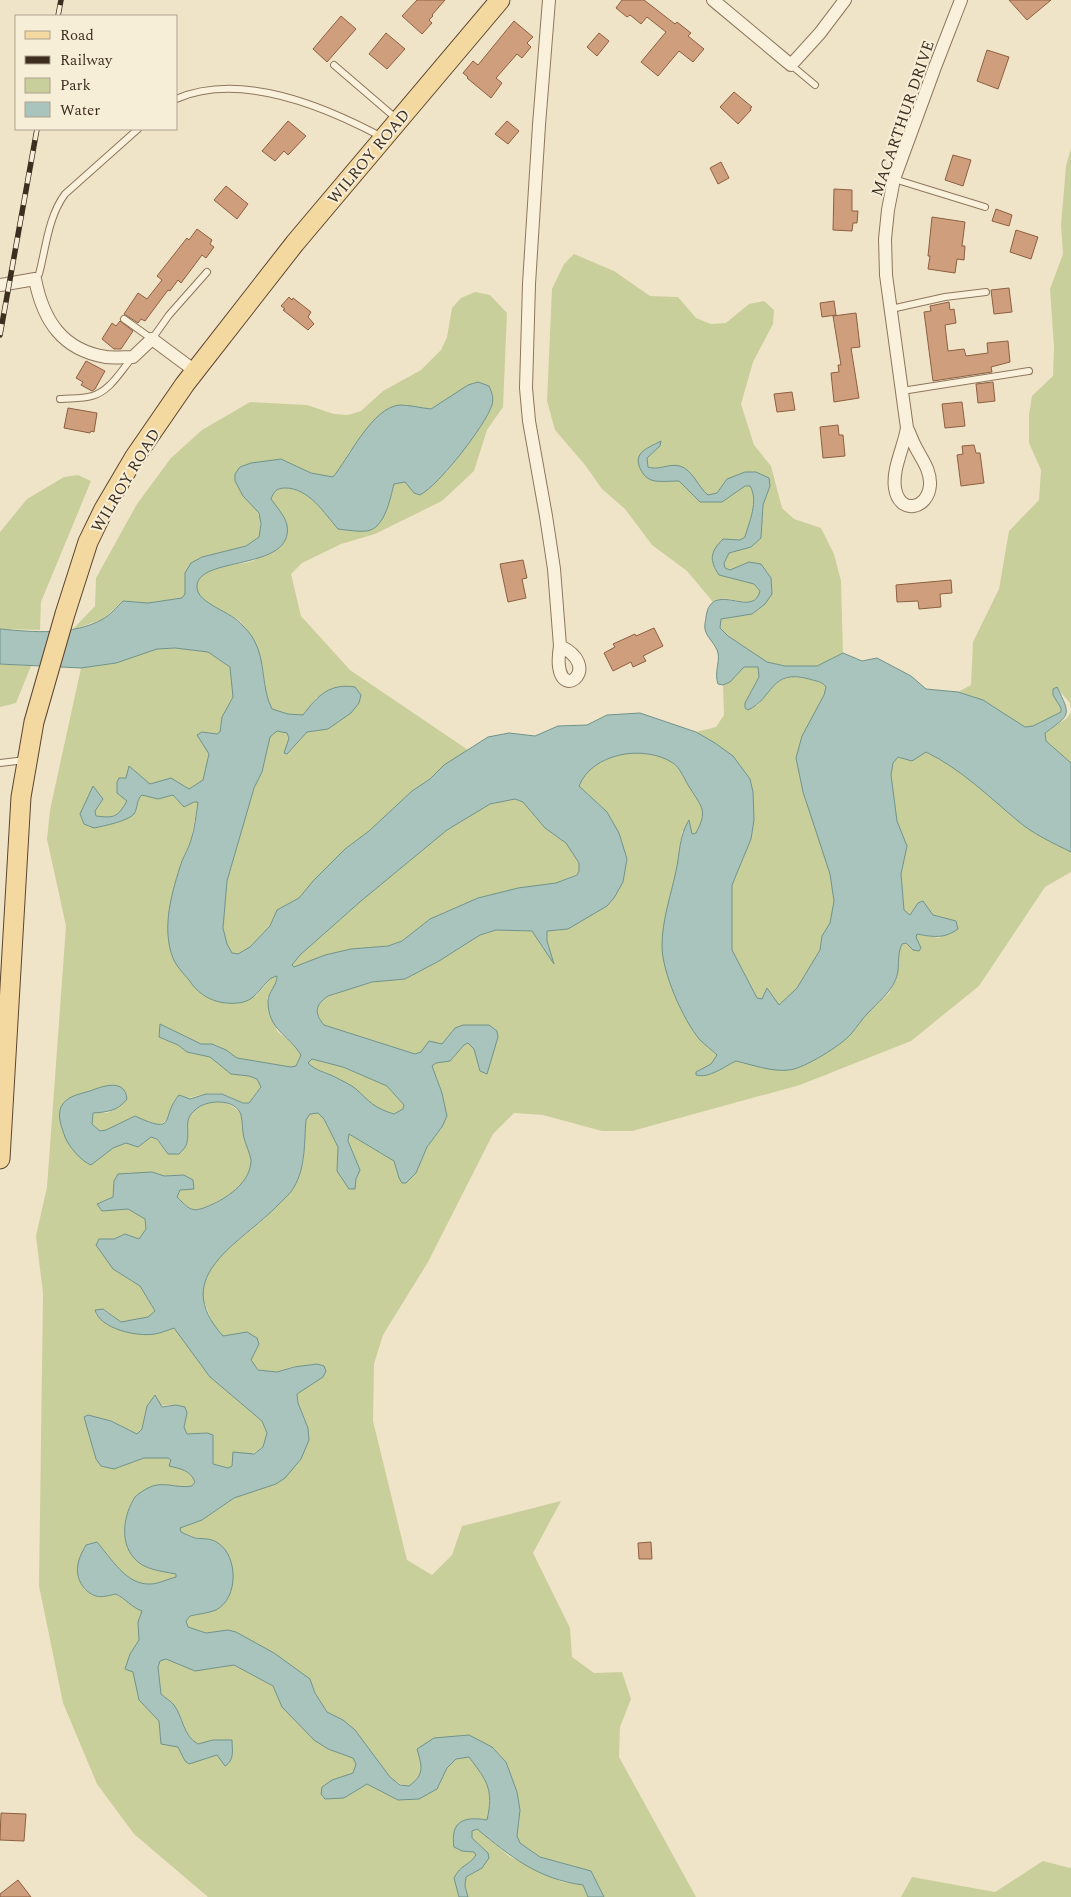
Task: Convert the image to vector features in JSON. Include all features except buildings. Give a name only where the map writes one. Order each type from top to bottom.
[{"type":"main road","name":"WILROY ROAD","points":[[0,1158],[21,797],[26,760],[34,722],[88,542],[104,509],[134,458],[195,371],[294,243],[500,0]]},
{"type":"street","points":[[550,0],[539,125],[529,284],[526,388],[529,421],[552,560],[560,646]]},
{"type":"street","points":[[713,0],[792,65],[845,0]]},
{"type":"street","name":"MACARTHUR DRIVE","points":[[907,428],[896,474],[895,488],[898,498],[910,507],[922,503],[930,485],[924,461],[907,428],[886,275],[885,239],[894,179],[961,0]]},
{"type":"street","points":[[0,285],[35,279],[43,309],[52,326],[74,346],[92,354],[107,357],[133,357],[152,339],[195,371]]},
{"type":"lane","points":[[334,65],[398,120]]},
{"type":"lane","points":[[792,65],[815,85]]},
{"type":"lane","points":[[178,98],[202,90],[239,90],[276,94],[328,110],[383,138]]},
{"type":"lane","points":[[35,279],[39,274],[52,218],[57,205],[65,194],[137,130]]},
{"type":"lane","points":[[894,179],[985,207]]},
{"type":"lane","points":[[124,319],[152,339],[169,315],[207,272]]},
{"type":"lane","points":[[891,309],[944,297],[986,292]]},
{"type":"lane","points":[[60,399],[90,397],[99,394],[109,387],[133,357]]},
{"type":"lane","points":[[902,390],[1029,372]]},
{"type":"lane","points":[[0,764],[26,760]]},
{"type":"green space","points":[[1071,148],[1071,710],[1070,703],[1056,687],[1053,695],[1062,708],[1061,712],[1033,726],[1025,727],[983,700],[958,692],[971,685],[973,642],[999,589],[1009,531],[1039,500],[1041,470],[1029,443],[1029,415],[1032,396],[1053,376],[1054,347],[1050,289],[1063,254],[1061,225],[1066,166]]},
{"type":"green space","points":[[574,254],[614,271],[650,296],[678,297],[696,318],[711,324],[726,323],[749,304],[764,301],[774,310],[773,324],[753,362],[741,404],[754,445],[771,466],[782,508],[794,519],[821,528],[834,554],[841,581],[843,653],[817,666],[785,666],[767,662],[728,636],[720,628],[721,619],[752,614],[765,604],[749,562],[730,570],[725,568],[723,562],[729,553],[751,547],[761,538],[763,505],[770,486],[727,479],[717,493],[708,495],[701,490],[691,474],[668,466],[653,469],[648,467],[647,458],[660,446],[639,457],[654,481],[679,481],[700,502],[722,502],[745,486],[750,486],[754,498],[751,518],[745,537],[740,540],[723,539],[719,575],[754,584],[760,591],[758,598],[749,602],[719,599],[713,602],[687,571],[652,545],[625,509],[602,489],[585,465],[555,430],[547,401],[552,289],[564,264]]},
{"type":"green space","points":[[475,292],[490,295],[507,313],[503,407],[487,430],[474,471],[442,501],[375,534],[341,544],[302,563],[291,574],[301,616],[350,670],[468,750],[444,765],[430,779],[412,791],[369,831],[345,849],[299,898],[277,910],[270,926],[250,947],[238,954],[232,953],[227,944],[223,928],[227,881],[254,788],[262,772],[270,737],[277,731],[287,733],[289,738],[284,752],[287,754],[307,732],[329,729],[317,697],[303,715],[288,714],[271,709],[267,698],[262,665],[245,629],[235,617],[204,600],[199,594],[197,587],[199,580],[209,570],[255,560],[262,554],[287,523],[271,499],[280,488],[294,489],[309,497],[338,529],[385,514],[394,484],[405,482],[414,493],[447,471],[472,439],[492,406],[468,385],[431,409],[399,405],[349,452],[341,468],[333,477],[311,473],[281,459],[243,496],[260,518],[259,537],[246,546],[202,557],[185,573],[185,594],[182,598],[148,603],[123,601],[103,619],[72,630],[95,606],[96,578],[137,504],[171,458],[202,430],[250,402],[307,405],[334,414],[348,415],[361,411],[383,391],[421,370],[441,350],[447,337],[452,308],[461,298]]},
{"type":"green space","points":[[78,475],[91,481],[41,602],[40,630],[0,629],[0,532],[27,499],[64,477]]},
{"type":"green space","points":[[175,648],[208,652],[231,667],[233,697],[222,717],[220,732],[217,734],[202,732],[209,754],[203,780],[189,789],[171,778],[150,784],[127,801],[120,813],[112,818],[135,813],[139,798],[142,795],[158,799],[173,794],[198,802],[191,840],[182,861],[255,997],[272,977],[277,976],[277,982],[267,998],[277,1031],[295,1046],[301,1055],[296,1066],[291,1067],[237,1058],[226,1050],[212,1044],[201,1044],[160,1024],[159,1037],[178,1045],[187,1052],[210,1057],[231,1074],[257,1079],[261,1086],[249,1103],[222,1094],[204,1094],[174,1101],[168,1117],[161,1124],[151,1123],[135,1116],[100,1131],[92,1123],[93,1112],[107,1113],[121,1106],[69,1098],[90,1165],[113,1148],[126,1143],[138,1147],[151,1137],[156,1139],[168,1154],[187,1143],[186,1125],[190,1115],[202,1105],[210,1102],[225,1103],[233,1106],[241,1115],[243,1135],[251,1160],[250,1167],[245,1180],[240,1186],[222,1199],[203,1208],[191,1209],[177,1197],[180,1190],[193,1180],[184,1175],[164,1176],[152,1172],[114,1181],[113,1197],[98,1203],[102,1211],[128,1209],[145,1219],[146,1229],[139,1239],[125,1234],[114,1239],[99,1239],[113,1269],[140,1286],[155,1312],[148,1317],[121,1322],[104,1309],[95,1310],[96,1315],[153,1334],[174,1328],[210,1377],[262,1421],[267,1434],[263,1447],[228,1468],[213,1464],[207,1433],[187,1434],[184,1427],[187,1413],[176,1405],[147,1406],[142,1429],[137,1434],[111,1421],[88,1415],[114,1469],[144,1458],[168,1458],[171,1460],[170,1466],[188,1472],[195,1482],[192,1486],[186,1487],[160,1484],[150,1569],[176,1574],[177,1577],[153,1584],[134,1581],[120,1570],[97,1542],[84,1589],[99,1596],[116,1594],[142,1611],[138,1622],[139,1640],[130,1654],[139,1700],[159,1721],[161,1744],[178,1747],[185,1761],[217,1755],[225,1766],[213,1740],[198,1744],[193,1741],[186,1731],[174,1705],[161,1695],[158,1667],[160,1661],[166,1659],[195,1671],[234,1665],[273,1686],[282,1707],[328,1749],[353,1758],[357,1764],[353,1773],[332,1780],[344,1798],[367,1784],[398,1800],[437,1789],[447,1768],[456,1759],[469,1757],[484,1779],[490,1800],[487,1820],[473,1818],[462,1851],[474,1852],[476,1855],[459,1870],[454,1878],[459,1897],[208,1897],[134,1834],[97,1784],[63,1703],[39,1586],[43,1293],[36,1236],[47,1187],[66,926],[47,839],[50,810],[81,668],[116,663],[157,649]],"holes":[[[95,811],[96,816],[112,818],[84,824]]]},
{"type":"green space","points":[[0,664],[31,666],[16,703],[0,707]]},
{"type":"green space","points":[[744,667],[759,667],[759,677],[745,703],[757,706],[772,687],[778,682],[791,677],[818,682],[826,687],[796,758],[803,792],[830,874],[834,901],[830,923],[822,936],[820,950],[797,988],[779,1006],[768,989],[762,1000],[757,998],[732,951],[732,885],[751,839],[753,792],[750,780],[733,756],[696,732],[716,727],[724,715],[723,685],[730,682]]},
{"type":"green space","points":[[1071,712],[1071,763],[1046,741],[1045,733],[1067,718]]},
{"type":"green space","points":[[926,752],[963,775],[1030,830],[1071,852],[1071,872],[1045,887],[979,986],[911,1041],[800,1085],[632,1131],[602,1131],[543,1115],[514,1113],[493,1134],[428,1262],[383,1335],[374,1364],[373,1421],[407,1560],[432,1575],[452,1555],[462,1526],[561,1501],[533,1553],[570,1628],[572,1657],[594,1673],[622,1672],[631,1699],[620,1727],[619,1757],[696,1897],[604,1897],[591,1871],[540,1857],[520,1843],[517,1836],[520,1810],[517,1793],[506,1762],[492,1747],[423,1768],[417,1780],[409,1786],[399,1783],[381,1768],[350,1727],[326,1710],[318,1699],[310,1679],[228,1630],[206,1633],[188,1627],[186,1621],[190,1616],[215,1610],[213,1540],[194,1537],[181,1532],[179,1527],[202,1520],[234,1498],[276,1484],[308,1428],[298,1403],[297,1394],[323,1377],[294,1366],[277,1372],[259,1370],[250,1360],[259,1344],[247,1332],[223,1336],[214,1326],[202,1297],[203,1288],[209,1270],[223,1253],[265,1218],[303,1164],[306,1120],[310,1114],[318,1113],[324,1119],[338,1147],[337,1171],[355,1189],[356,1179],[360,1170],[348,1141],[349,1134],[394,1161],[399,1178],[416,1173],[427,1147],[442,1128],[442,1093],[432,1066],[436,1063],[450,1061],[468,1043],[474,1049],[480,1071],[498,1037],[455,1028],[442,1044],[415,1054],[324,1025],[317,1013],[318,1006],[328,996],[372,982],[405,979],[439,961],[480,935],[496,929],[532,931],[553,962],[547,941],[547,931],[568,929],[614,898],[623,881],[627,859],[607,812],[579,786],[595,766],[607,759],[634,753],[661,757],[678,768],[701,805],[703,814],[696,833],[682,831],[677,869],[699,1039],[717,1055],[711,1064],[696,1072],[710,1074],[736,1061],[773,1069],[850,1035],[867,1014],[889,993],[897,978],[898,952],[902,944],[906,943],[913,950],[921,948],[916,937],[917,934],[939,938],[956,921],[933,915],[918,903],[910,915],[904,910],[901,874],[907,846],[897,822],[891,775],[893,763],[898,757]]},
{"type":"green space","points":[[515,799],[523,802],[545,828],[566,843],[579,863],[577,874],[556,883],[518,888],[478,898],[430,919],[402,941],[388,946],[351,949],[325,955],[294,968],[291,965],[361,901],[447,830],[490,804]]},
{"type":"green space","points":[[312,1059],[343,1067],[387,1086],[404,1105],[403,1109],[394,1114],[372,1105],[354,1088],[313,1067],[308,1063]]},
{"type":"green space","points":[[477,1829],[510,1857],[562,1882],[583,1885],[588,1897],[468,1897],[465,1886],[466,1877],[482,1868],[488,1853],[472,1838],[472,1831]]},
{"type":"green space","points":[[1043,1861],[1071,1867],[1071,1897],[901,1897],[912,1877],[995,1892]]},
{"type":"water","points":[[478,382],[489,386],[492,396],[492,405],[480,427],[449,468],[420,495],[414,493],[405,482],[394,484],[386,512],[373,529],[360,531],[338,529],[309,497],[294,489],[278,489],[271,499],[286,522],[285,540],[276,550],[262,557],[212,570],[201,577],[197,587],[203,598],[237,620],[254,640],[258,648],[266,692],[272,709],[288,714],[303,715],[319,696],[338,687],[355,687],[361,695],[359,703],[351,713],[328,729],[307,732],[287,754],[284,753],[289,738],[287,733],[277,731],[270,737],[262,772],[254,788],[227,881],[223,928],[227,944],[232,953],[238,954],[250,947],[270,926],[277,910],[299,898],[345,849],[369,831],[412,791],[430,779],[444,765],[488,737],[509,733],[535,736],[558,726],[587,725],[607,715],[640,713],[696,732],[715,743],[733,756],[750,779],[753,792],[754,820],[751,839],[732,885],[732,950],[757,998],[762,999],[767,988],[779,1005],[797,988],[820,950],[822,936],[830,923],[834,901],[830,874],[803,792],[796,758],[802,736],[824,695],[826,687],[820,682],[809,679],[787,678],[779,681],[763,699],[748,710],[745,708],[745,703],[759,677],[758,667],[744,667],[730,682],[723,685],[718,684],[718,653],[707,635],[705,627],[709,608],[712,603],[718,600],[752,601],[757,598],[760,591],[754,584],[719,575],[712,556],[715,548],[723,539],[740,540],[745,537],[752,512],[753,492],[750,486],[745,486],[722,502],[700,502],[679,481],[653,481],[649,479],[643,474],[639,466],[639,456],[645,449],[661,441],[660,446],[647,458],[648,467],[656,468],[676,465],[685,468],[708,495],[717,493],[727,479],[745,472],[756,472],[769,478],[770,486],[763,505],[761,538],[751,547],[729,553],[724,563],[725,568],[730,570],[749,562],[761,564],[771,578],[772,594],[765,604],[752,614],[721,619],[720,628],[728,636],[767,662],[785,666],[817,666],[843,653],[862,661],[877,658],[911,676],[926,689],[958,692],[983,700],[1025,727],[1033,726],[1061,712],[1061,708],[1053,695],[1053,689],[1057,687],[1065,704],[1066,714],[1060,722],[1045,733],[1046,741],[1071,763],[1071,852],[1030,830],[963,775],[939,759],[926,752],[912,761],[898,757],[893,763],[891,775],[897,821],[907,846],[901,874],[904,910],[910,915],[918,903],[923,901],[933,915],[956,921],[958,929],[938,936],[917,934],[916,937],[921,948],[919,951],[913,950],[906,943],[902,944],[899,953],[897,977],[893,986],[846,1039],[822,1056],[795,1069],[769,1069],[736,1061],[711,1074],[696,1075],[696,1072],[711,1064],[717,1055],[700,1040],[687,1021],[666,969],[663,957],[662,936],[683,832],[689,820],[692,834],[696,833],[703,814],[698,800],[678,768],[661,757],[648,754],[634,753],[607,759],[595,766],[579,786],[607,812],[619,833],[627,859],[623,882],[607,906],[568,929],[547,931],[547,941],[554,964],[532,931],[496,930],[480,935],[439,961],[405,979],[372,982],[328,996],[318,1006],[317,1013],[324,1025],[415,1054],[421,1052],[429,1041],[442,1044],[455,1028],[463,1025],[489,1025],[497,1031],[498,1037],[487,1074],[480,1071],[474,1049],[468,1043],[450,1061],[436,1063],[432,1066],[442,1093],[447,1116],[442,1127],[427,1147],[416,1173],[406,1183],[402,1183],[399,1178],[394,1161],[349,1134],[348,1141],[360,1170],[356,1179],[355,1189],[349,1189],[337,1171],[338,1147],[324,1119],[318,1113],[310,1114],[306,1120],[301,1171],[293,1189],[263,1219],[230,1247],[216,1262],[207,1278],[203,1295],[208,1314],[223,1336],[247,1332],[257,1338],[259,1344],[251,1360],[258,1370],[277,1372],[294,1367],[317,1364],[324,1366],[326,1371],[323,1377],[297,1394],[298,1403],[308,1428],[309,1440],[301,1459],[285,1478],[276,1484],[234,1498],[202,1520],[180,1528],[181,1532],[195,1538],[210,1539],[225,1549],[232,1567],[233,1577],[229,1596],[224,1604],[216,1610],[190,1616],[186,1621],[188,1627],[206,1633],[228,1630],[236,1632],[274,1653],[310,1679],[315,1693],[327,1712],[343,1720],[355,1730],[390,1777],[400,1785],[409,1786],[418,1778],[421,1765],[417,1749],[434,1738],[469,1735],[492,1747],[506,1762],[517,1792],[520,1810],[517,1836],[520,1843],[540,1857],[591,1871],[604,1897],[588,1897],[583,1885],[552,1878],[539,1872],[502,1849],[477,1829],[472,1831],[472,1838],[488,1853],[489,1858],[482,1868],[466,1877],[465,1886],[468,1897],[459,1897],[454,1878],[459,1870],[476,1855],[474,1852],[462,1851],[454,1847],[454,1831],[460,1822],[465,1820],[487,1820],[490,1800],[484,1779],[469,1757],[456,1759],[447,1768],[437,1789],[419,1799],[398,1800],[367,1784],[344,1798],[325,1799],[321,1794],[322,1787],[332,1780],[353,1773],[356,1764],[353,1758],[328,1749],[314,1740],[282,1707],[273,1686],[234,1665],[195,1671],[166,1659],[160,1661],[158,1667],[161,1694],[174,1705],[186,1731],[193,1741],[198,1744],[213,1740],[232,1740],[232,1758],[225,1766],[217,1755],[189,1764],[185,1761],[178,1747],[161,1744],[159,1721],[139,1700],[133,1672],[125,1669],[130,1654],[139,1640],[138,1622],[142,1611],[116,1594],[101,1597],[91,1594],[81,1583],[77,1569],[81,1554],[86,1545],[97,1542],[114,1563],[134,1580],[153,1584],[176,1577],[176,1574],[148,1568],[134,1558],[126,1544],[126,1519],[135,1497],[146,1489],[159,1485],[186,1487],[192,1486],[195,1482],[188,1472],[169,1466],[171,1460],[168,1458],[144,1458],[114,1469],[101,1466],[96,1459],[84,1417],[88,1415],[111,1421],[137,1434],[142,1429],[147,1406],[155,1395],[162,1407],[176,1405],[185,1407],[187,1413],[184,1427],[187,1434],[207,1433],[213,1435],[213,1464],[228,1468],[232,1466],[233,1452],[254,1454],[263,1447],[267,1433],[262,1421],[210,1377],[174,1328],[147,1335],[129,1333],[111,1327],[98,1317],[95,1310],[103,1309],[121,1322],[148,1317],[155,1311],[140,1286],[113,1269],[96,1245],[99,1239],[114,1239],[125,1234],[139,1239],[146,1229],[145,1219],[128,1209],[102,1211],[97,1204],[113,1197],[114,1181],[118,1174],[152,1172],[164,1176],[184,1175],[193,1180],[194,1189],[180,1190],[177,1197],[186,1206],[197,1210],[220,1201],[238,1187],[250,1168],[251,1160],[243,1135],[241,1115],[238,1109],[227,1103],[220,1102],[200,1106],[189,1117],[187,1144],[179,1154],[168,1154],[157,1139],[151,1137],[138,1147],[126,1143],[113,1148],[91,1165],[79,1157],[67,1141],[60,1122],[61,1107],[66,1100],[78,1094],[113,1085],[122,1088],[127,1099],[124,1103],[112,1110],[93,1113],[92,1124],[100,1131],[135,1116],[148,1122],[163,1124],[179,1095],[190,1099],[206,1094],[222,1094],[243,1103],[249,1103],[261,1087],[257,1079],[231,1074],[210,1057],[187,1052],[178,1045],[159,1037],[160,1024],[201,1044],[212,1044],[226,1050],[237,1058],[291,1067],[296,1066],[301,1055],[271,1019],[268,998],[276,983],[277,976],[268,981],[256,994],[245,1001],[223,1003],[210,999],[198,991],[180,970],[173,958],[168,934],[169,910],[178,873],[192,835],[198,802],[184,807],[173,795],[158,799],[142,795],[131,817],[94,828],[84,824],[80,814],[93,786],[103,799],[95,811],[96,816],[111,817],[118,814],[127,801],[117,793],[117,782],[119,778],[126,778],[129,766],[150,784],[171,778],[189,789],[203,780],[209,754],[197,735],[202,732],[217,734],[220,732],[222,717],[233,697],[230,667],[208,652],[175,648],[157,649],[116,663],[81,668],[0,664],[0,629],[53,632],[79,628],[103,619],[123,601],[148,603],[182,598],[185,594],[185,573],[191,563],[202,557],[246,546],[259,537],[261,524],[259,513],[243,496],[235,481],[235,474],[240,467],[251,463],[281,459],[311,473],[333,477],[362,435],[380,414],[400,405],[431,409],[468,385]],"holes":[[[515,799],[523,802],[545,828],[566,843],[579,863],[577,875],[556,883],[518,888],[478,898],[430,919],[402,941],[388,946],[351,949],[325,955],[294,967],[292,965],[300,955],[361,901],[447,830],[490,804]],[[312,1059],[343,1067],[387,1086],[404,1105],[403,1109],[394,1114],[377,1107],[356,1089],[311,1066],[308,1063]]]},
{"type":"railway","points":[[58,15],[61,0]]},
{"type":"railway","points":[[0,335],[37,130]]}]
